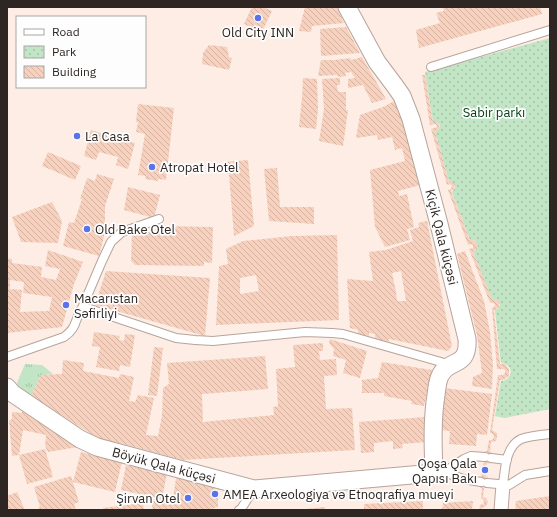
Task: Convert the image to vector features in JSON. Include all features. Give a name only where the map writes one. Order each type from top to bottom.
[{"type":"street","name":"Kiçik Qala küçəsi","points":[[347,7],[376,62],[402,96],[411,120],[443,239],[467,339],[466,353],[459,361],[444,371],[440,376],[438,384],[433,420],[439,472]]},
{"type":"street","name":"Böyük Qala küçəsi","points":[[7,387],[12,393],[80,439],[97,447],[254,489],[439,472]]},
{"type":"street","points":[[501,510],[503,485]]},
{"type":"lane","points":[[431,67],[550,30]]},
{"type":"lane","points":[[7,357],[64,337],[71,333],[78,313],[82,308],[111,242],[122,232],[159,219]]},
{"type":"lane","points":[[82,308],[87,308],[176,338],[213,341],[305,332],[343,334],[441,362],[450,366]]},
{"type":"lane","points":[[503,485],[507,460],[513,446],[521,440],[550,434]]},
{"type":"lane","points":[[439,472],[471,456],[507,460]]},
{"type":"lane","points":[[439,472],[463,479],[506,486],[525,475],[550,470]]},
{"type":"lane","points":[[239,510],[254,489]]},
{"type":"green space","name":"Sabir parkı","points":[[550,38],[550,409],[504,418],[495,416],[501,381],[508,378],[511,372],[508,366],[501,363],[495,311],[500,305],[497,300],[492,299],[473,251],[478,246],[477,243],[474,240],[470,240],[452,192],[455,185],[453,182],[449,182],[435,131],[439,129],[440,125],[437,122],[433,122],[425,72]]},
{"type":"green space","points":[[25,364],[42,365],[53,374],[41,375],[31,396],[27,396],[14,390]]},
{"type":"building","name":"Old City INN","points":[[252,7],[263,7],[272,11],[262,32],[244,24]]},
{"type":"building","points":[[305,7],[337,7],[344,23],[312,26],[311,32],[299,31]]},
{"type":"building","points":[[443,7],[540,7],[542,14],[419,48],[416,30],[440,23],[436,13],[444,11]]},
{"type":"building","points":[[346,27],[360,53],[321,56],[320,29]]},
{"type":"building","points":[[209,45],[227,47],[229,57],[232,58],[229,70],[202,64],[203,53]]},
{"type":"building","points":[[362,57],[386,99],[372,103],[363,85],[348,88],[348,79],[355,78],[351,72],[345,73],[346,76],[338,77],[337,75],[318,76],[321,60],[351,58],[351,60]]},
{"type":"building","points":[[422,75],[425,75],[433,122],[437,122],[439,125],[439,129],[435,131],[449,182],[453,182],[455,185],[454,189],[451,191],[470,240],[477,243],[478,248],[473,251],[492,299],[499,302],[499,307],[494,311],[500,364],[505,364],[509,369],[509,376],[503,380],[500,380],[492,430],[497,433],[497,437],[496,441],[491,442],[490,452],[492,452],[490,464],[487,463],[486,476],[488,477],[486,488],[484,488],[483,497],[486,498],[488,502],[482,510],[479,510],[480,505],[484,503],[483,499],[481,499],[482,488],[480,488],[485,451],[487,451],[489,440],[492,440],[494,437],[493,434],[490,433],[498,375],[503,375],[505,370],[497,369],[492,308],[495,304],[490,303],[469,249],[473,248],[473,245],[468,245],[448,190],[451,189],[452,186],[450,184],[447,185],[431,129],[437,126],[436,124],[430,125]]},
{"type":"building","points":[[303,78],[317,79],[318,109],[316,129],[299,127]]},
{"type":"building","points":[[340,78],[340,85],[337,85],[338,92],[346,92],[346,110],[348,110],[343,146],[319,141],[324,109],[322,79]]},
{"type":"building","points":[[398,99],[424,184],[398,191],[399,196],[407,194],[414,227],[407,229],[410,240],[385,247],[375,227],[370,170],[405,161],[402,148],[395,150],[392,137],[378,140],[377,135],[356,138],[360,115],[383,107]]},
{"type":"building","points":[[138,104],[174,108],[166,180],[158,179],[158,181],[145,179],[146,176],[138,175],[145,134],[136,132],[138,122],[136,122]]},
{"type":"building","points":[[91,130],[135,143],[128,169],[116,165],[118,157],[99,152],[96,160],[84,156]]},
{"type":"building","points":[[48,152],[81,166],[75,180],[42,166]]},
{"type":"building","points":[[248,160],[254,226],[234,236],[229,174],[226,174],[225,162]]},
{"type":"building","points":[[277,168],[280,207],[314,207],[314,224],[269,221],[264,169]]},
{"type":"building","points":[[97,174],[114,179],[105,206],[105,232],[99,256],[63,246],[69,222],[74,223],[87,178],[95,181]]},
{"type":"building","points":[[128,187],[160,195],[154,218],[124,210]]},
{"type":"building","points":[[52,202],[62,221],[58,243],[21,242],[12,217]]},
{"type":"building","points":[[427,221],[452,346],[448,351],[389,339],[388,343],[375,340],[375,334],[369,333],[369,336],[358,334],[358,330],[350,328],[347,279],[373,281],[369,252],[386,250],[413,241],[410,230],[419,227],[418,223]],"holes":[[[401,271],[406,301],[397,301],[392,273]]]},
{"type":"building","points":[[163,226],[213,227],[212,263],[204,262],[204,266],[135,265],[131,261],[132,232],[162,232]]},
{"type":"building","points":[[337,235],[339,320],[216,325],[219,266],[228,264],[226,249],[243,241],[292,236]],"holes":[[[256,275],[259,291],[240,294],[240,278]]]},
{"type":"building","points":[[48,250],[83,262],[74,284],[62,327],[7,333],[7,258],[12,259],[12,263],[42,267],[41,277],[56,280],[60,269],[45,266]],"holes":[[[10,280],[24,282],[23,293],[52,297],[49,311],[20,312],[22,290],[10,289]]]},
{"type":"building","points":[[465,251],[484,301],[490,332],[493,365],[492,389],[472,386],[473,377],[482,373],[477,335],[457,254]]},
{"type":"building","points":[[106,271],[210,278],[205,336],[95,305]]},
{"type":"building","points":[[94,332],[120,336],[119,340],[124,341],[125,334],[135,335],[130,367],[120,365],[119,371],[96,367],[100,347],[92,346]]},
{"type":"building","points":[[330,339],[367,351],[360,378],[343,373],[346,360],[333,356],[334,349],[329,343]]},
{"type":"building","points":[[323,343],[323,351],[319,351],[320,360],[336,359],[337,375],[324,376],[326,409],[352,408],[355,450],[183,460],[120,443],[101,440],[31,396],[41,375],[62,374],[63,360],[84,363],[83,371],[119,378],[120,374],[134,377],[129,401],[135,402],[138,395],[154,398],[146,435],[158,436],[162,416],[163,388],[169,384],[167,363],[265,356],[268,389],[202,394],[203,422],[274,415],[273,407],[278,406],[276,369],[295,367],[293,345]]},
{"type":"building","points":[[154,347],[163,348],[157,396],[148,395]]},
{"type":"building","points":[[382,362],[432,370],[424,406],[411,404],[412,401],[384,396],[384,393],[362,393],[362,380],[378,378]]},
{"type":"building","points":[[444,388],[492,394],[487,435],[477,434],[476,446],[449,444],[450,431],[438,430]]},
{"type":"building","points":[[22,408],[78,447],[48,452],[45,446],[46,435],[23,430],[19,455],[12,456],[9,421],[12,419],[12,412],[22,413]]},
{"type":"building","points":[[425,417],[427,442],[402,444],[403,448],[393,449],[393,441],[374,443],[374,452],[361,453],[359,422]]},
{"type":"building","points":[[45,449],[53,477],[27,484],[19,455]]},
{"type":"building","points":[[81,452],[122,462],[115,492],[73,482]]},
{"type":"building","points":[[126,465],[167,473],[162,499],[121,490]]},
{"type":"building","points":[[177,472],[218,482],[218,507],[207,510],[153,510],[151,501],[173,498]]},
{"type":"building","points":[[71,476],[79,502],[74,504],[76,510],[37,510],[40,507],[34,487]]},
{"type":"building","points":[[17,492],[25,510],[7,510],[7,496]]},
{"type":"building","points":[[550,496],[550,510],[515,510],[516,501]]},
{"type":"building","points":[[423,501],[423,510],[364,510],[364,504]]},
{"type":"building","points":[[473,501],[472,510],[442,510],[443,503]]},
{"type":"building","points":[[143,503],[144,510],[103,510],[103,508]]},
{"type":"building","points":[[325,507],[325,510],[305,510],[305,509]]},
{"type":"place","name":"Old City INN","points":[[258,18]]},
{"type":"place","name":"La Casa","points":[[77,136]]},
{"type":"place","name":"Atropat Hotel","points":[[152,167]]},
{"type":"place","name":"Old Bake Otel","points":[[87,229]]},
{"type":"place","name":"Macarıstan Səfirliyi","points":[[66,305]]},
{"type":"place","name":"Qoşa Qala Qapısı Bakı","points":[[485,470]]},
{"type":"place","name":"AMEA Arxeologiya və Etnoqrafiya mueyi","points":[[215,494]]},
{"type":"place","name":"Şirvan Otel","points":[[188,498]]}]
